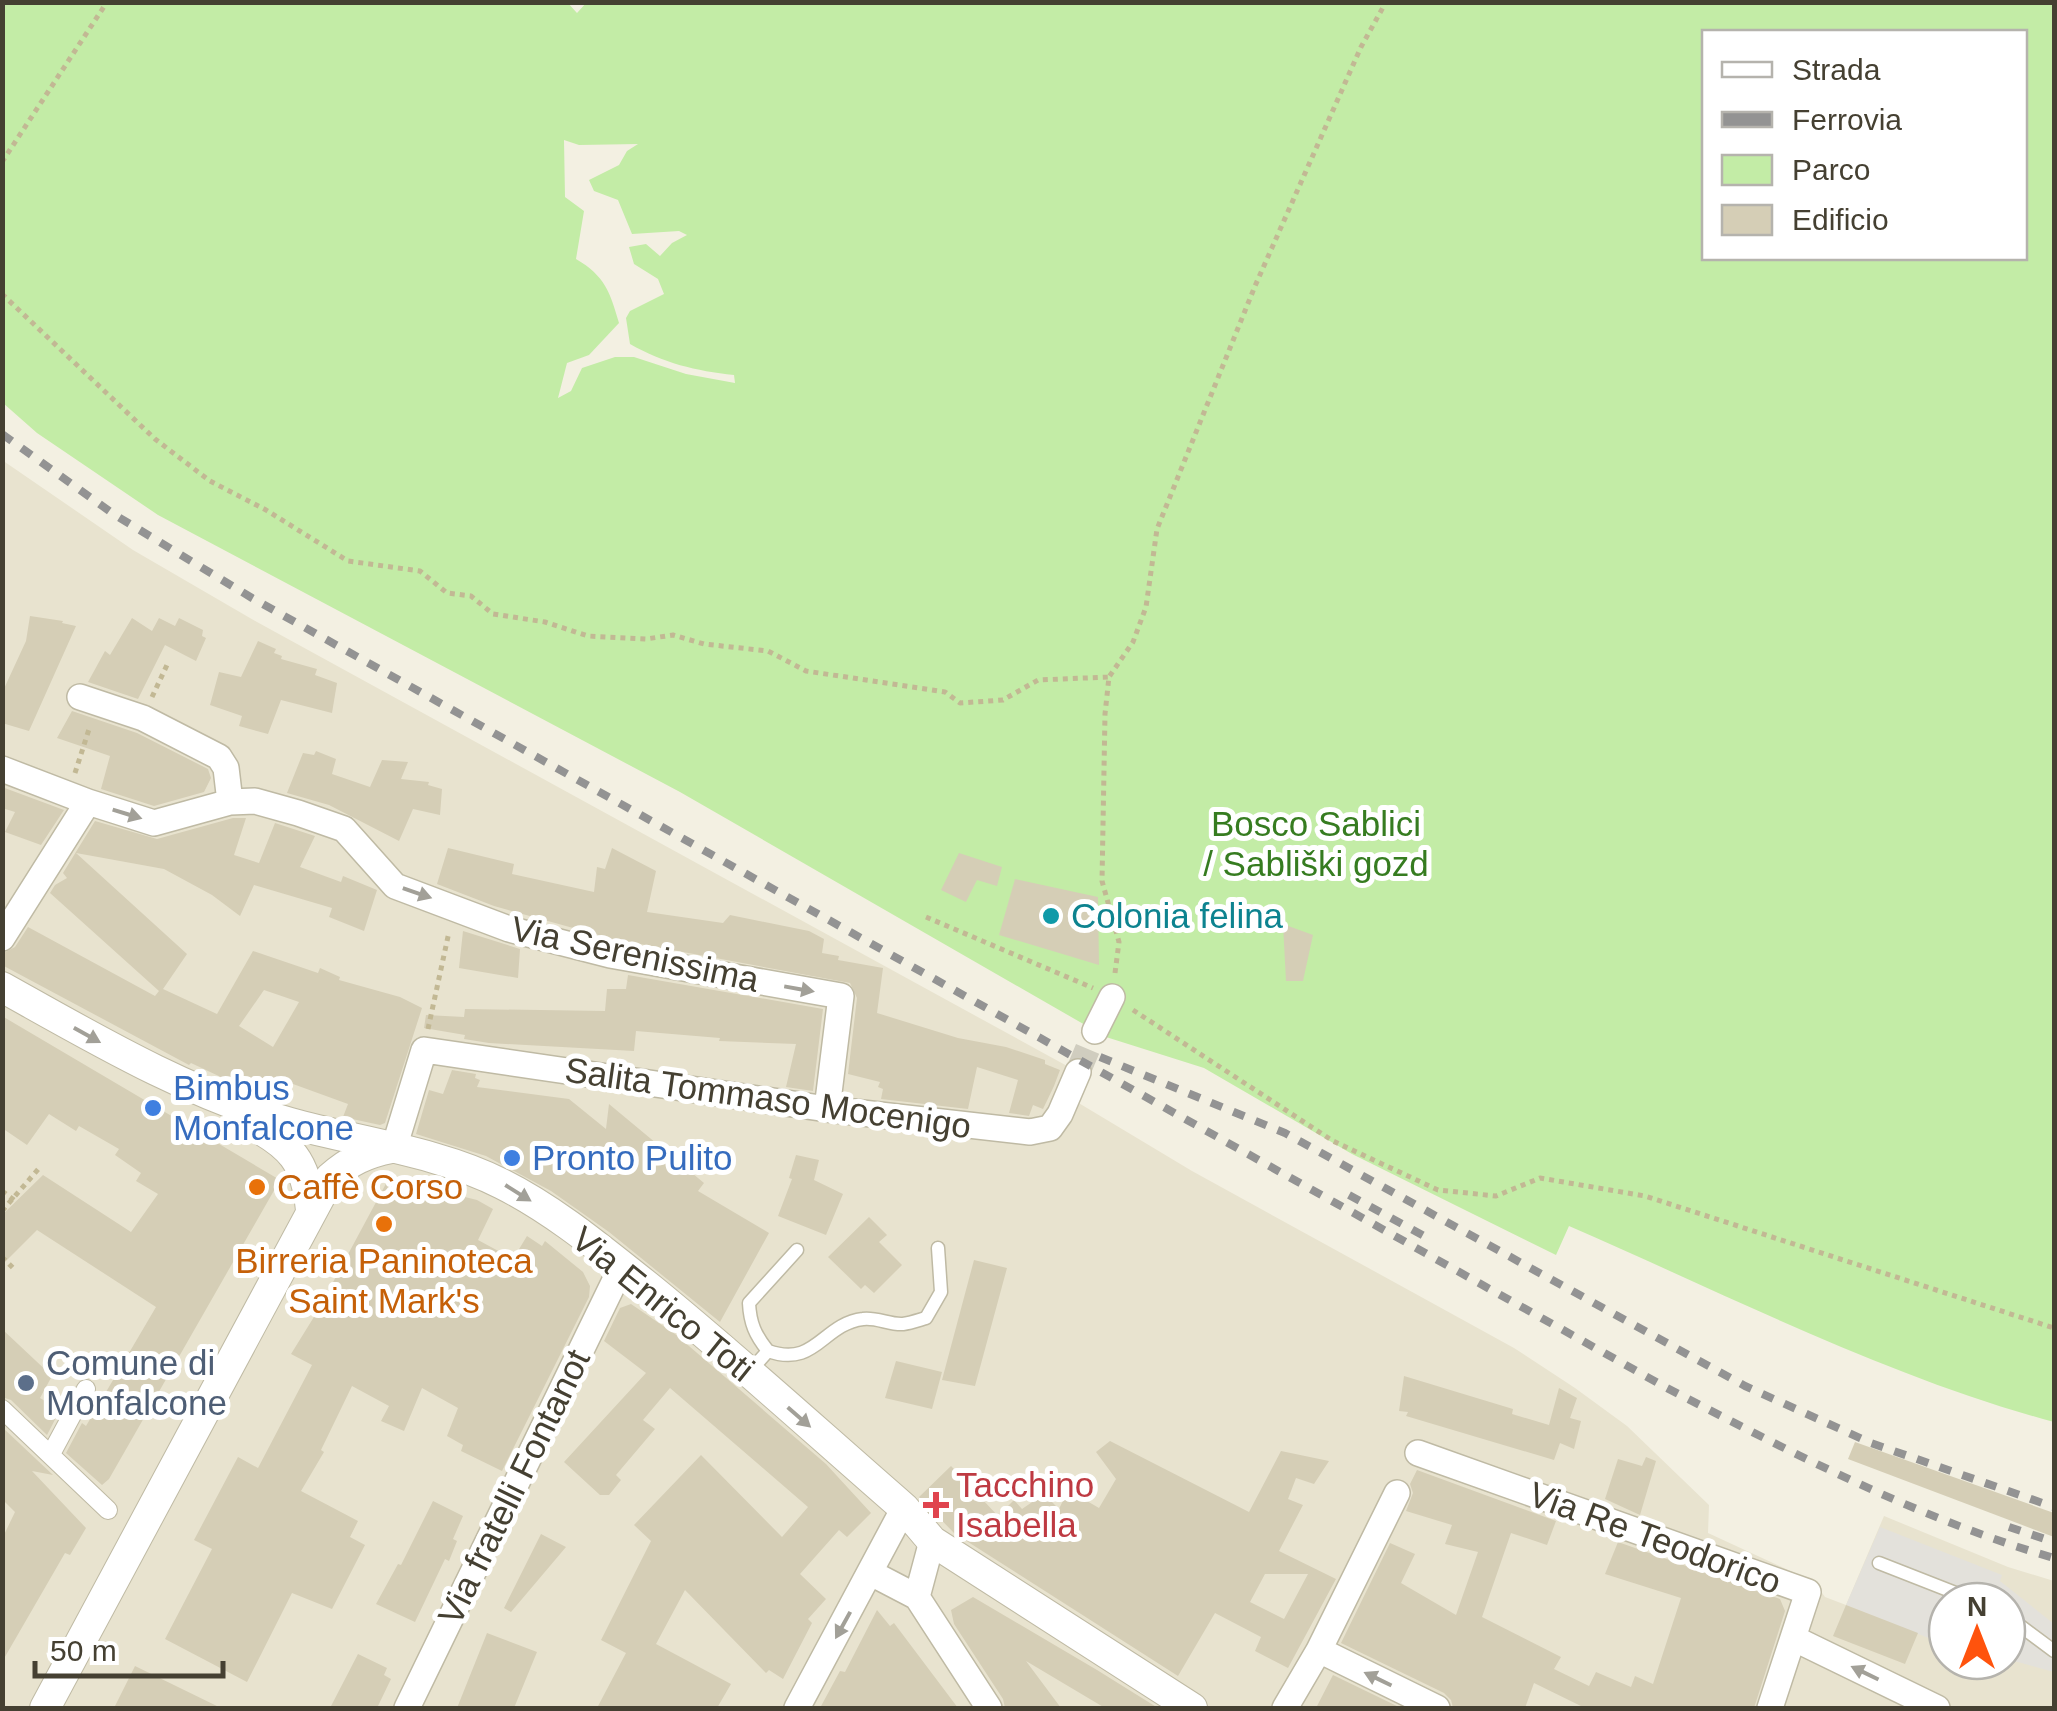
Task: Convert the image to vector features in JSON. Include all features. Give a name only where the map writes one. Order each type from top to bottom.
[{"type":"street","points":[[88,700],[142,718],[219,757],[226,768],[230,802]]},
{"type":"street","name":"Via Serenissima","points":[[2,769],[154,822],[230,802],[256,801],[344,829],[395,886],[509,929],[610,955],[841,996],[827,1110]]},
{"type":"street","points":[[2,938],[77,798]]},
{"type":"street","points":[[2,986],[276,1138],[302,1166],[311,1210]]},
{"type":"street","points":[[1096,1031],[1112,996]]},
{"type":"street","name":"Salita Tommaso Mocenigo","points":[[394,1148],[424,1050],[827,1110],[1030,1132],[1050,1128],[1078,1072]]},
{"type":"street","name":"Via Enrico Toti","points":[[128,1057],[226,1101],[288,1123],[394,1148],[501,1182],[559,1218],[758,1362],[932,1541],[1192,1708]]},
{"type":"street","points":[[45,1708],[330,1178],[348,1162],[394,1148]]},
{"type":"street","name":"Via fratelli Fontanot","points":[[407,1708],[622,1266]]},
{"type":"street","points":[[51,1454],[86,1389]]},
{"type":"street","points":[[2,1409],[108,1510]]},
{"type":"street","name":"Via Re Teodorico","points":[[1418,1453],[1808,1592],[1793,1638],[1937,1708]]},
{"type":"street","points":[[1285,1708],[1319,1650],[1397,1493]]},
{"type":"street","points":[[797,1708],[904,1508]]},
{"type":"street","points":[[917,1597],[932,1541]]},
{"type":"street","points":[[871,1573],[917,1597],[989,1708]]},
{"type":"street","points":[[1770,1708],[1793,1638]]},
{"type":"street","points":[[1319,1650],[1438,1708]]},
{"type":"lane","points":[[798,1250],[749,1303],[750,1321],[758,1339],[758,1362],[806,1352],[841,1326],[864,1318],[901,1324],[926,1318],[941,1292],[938,1248]]},
{"type":"lane","points":[[1879,1563],[1927,1582]]},
{"type":"lane","points":[[2027,1630],[2054,1650]]},
{"type":"path","points":[[2,162],[107,2]]},
{"type":"path","points":[[1112,996],[1119,942],[1102,881],[1104,714],[1109,678],[1133,642],[1146,607],[1156,529],[1249,302],[1361,47],[1386,2]]},
{"type":"path","points":[[2,294],[154,438],[210,481],[348,561],[420,571],[447,593],[471,596],[493,614],[545,622],[588,636],[646,639],[672,635],[704,644],[768,651],[806,671],[946,692],[960,703],[1003,700],[1038,680],[1109,678]]},
{"type":"path","points":[[142,718],[167,665]]},
{"type":"path","points":[[77,798],[88,700]]},
{"type":"path","points":[[430,1021],[449,930],[466,910]]},
{"type":"path","points":[[926,917],[1112,996],[1333,1141],[1438,1190],[1496,1196],[1540,1178],[1645,1196],[2054,1328]]},
{"type":"path","points":[[2,1212],[40,1166]]},
{"type":"path","points":[[2,1191],[14,1200]]},
{"type":"path","points":[[2,1257],[13,1268]]},
{"type":"path","points":[[98,1369],[114,1379]]},
{"type":"path","points":[[153,1401],[167,1409]]},
{"type":"shaded area","points":[[2,460],[133,550],[257,622],[1089,1078],[1077,1102],[1192,1171],[1514,1348],[1575,1388],[1627,1426],[1709,1505],[1708,1533],[1814,1582],[1825,1597],[1846,1605],[1884,1516],[2008,1567],[2054,1581],[2054,1708],[3,1708]]},
{"type":"shaded area","points":[[1880,1527],[2002,1575],[2000,1581],[1927,1581],[1927,1637],[1846,1605]]},
{"type":"shaded area","points":[[2027,1602],[2054,1624],[2054,1672],[2027,1665]]},
{"type":"green space","name":"Bosco Sablici / Sabliški gozd","points":[[567,2],[577,13],[587,2],[2054,3],[2054,1422],[1869,1358],[1569,1226],[1556,1255],[1352,1154],[1204,1068],[1106,1037],[680,792],[158,515],[37,433],[3,403],[3,3]],"holes":[[[564,140],[579,145],[638,144],[627,151],[619,165],[589,180],[594,191],[618,200],[632,234],[679,231],[687,235],[660,256],[646,244],[629,247],[634,264],[658,279],[664,294],[630,311],[626,318],[630,344],[680,365],[734,375],[735,383],[686,374],[634,357],[615,357],[582,368],[571,391],[558,398],[567,363],[589,355],[619,323],[605,286],[576,259],[584,211],[565,197]]]},
{"type":"building","points":[[30,616],[76,626],[29,731],[2,723],[2,693],[26,641]]},
{"type":"building","points":[[132,618],[152,631],[159,618],[175,626],[179,618],[203,630],[202,636],[206,638],[196,661],[165,645],[138,699],[88,682],[105,651],[110,655]]},
{"type":"building","points":[[258,641],[276,649],[274,653],[281,659],[317,669],[315,675],[337,683],[332,713],[281,700],[268,734],[239,726],[242,716],[210,705],[219,672],[241,677]]},
{"type":"building","points":[[72,711],[137,733],[208,769],[211,778],[204,792],[154,806],[101,789],[110,756],[57,738]]},
{"type":"building","points":[[316,751],[336,759],[332,774],[370,787],[382,760],[408,762],[401,779],[429,782],[428,785],[442,789],[440,815],[413,809],[399,841],[329,805],[287,793],[303,753],[314,755]]},
{"type":"building","points":[[2,787],[64,810],[41,845],[5,832],[15,812],[2,808]]},
{"type":"building","points":[[246,818],[234,855],[259,863],[275,823],[315,836],[300,867],[341,882],[343,876],[377,890],[364,931],[329,917],[332,908],[254,885],[240,916],[212,895],[164,869],[76,853],[187,954],[163,989],[217,1014],[253,951],[318,973],[320,968],[340,977],[339,980],[400,997],[422,1008],[385,1123],[343,1117],[348,1104],[293,1084],[286,1102],[189,1065],[2,965],[2,954],[15,947],[28,927],[155,996],[159,991],[50,893],[67,878],[63,873],[95,821],[157,839]],"holes":[[[264,990],[299,1002],[273,1047],[239,1026]]]},
{"type":"building","points":[[448,848],[514,864],[512,874],[594,892],[597,867],[605,869],[612,848],[656,871],[647,912],[723,923],[730,915],[809,931],[824,939],[822,953],[883,968],[877,1013],[1045,1060],[1045,1064],[1060,1070],[1054,1086],[1043,1109],[1033,1105],[1029,1116],[1009,1113],[1018,1080],[977,1067],[968,1109],[881,1099],[880,1082],[848,1074],[857,998],[850,983],[613,939],[494,906],[437,884]]},
{"type":"building","points":[[959,853],[1002,867],[997,886],[977,880],[966,902],[941,890]]},
{"type":"building","name":"Colonia felina","points":[[1015,879],[1098,897],[1099,965],[999,935]]},
{"type":"building","points":[[1283,924],[1313,935],[1303,981],[1286,981]]},
{"type":"building","points":[[463,931],[520,949],[518,978],[459,968]]},
{"type":"building","points":[[628,975],[823,1009],[813,1091],[786,1087],[796,1044],[719,1041],[720,1038],[636,1031],[634,1051],[489,1043],[424,1028],[426,1015],[464,1017],[465,1009],[605,1011],[607,989],[626,989]]},
{"type":"building","points":[[2,1016],[280,1180],[109,1479],[102,1485],[66,1453],[156,1307],[37,1230],[2,1265],[2,1215],[43,1175],[131,1232],[158,1194],[136,1181],[141,1173],[115,1155],[119,1149],[79,1126],[76,1131],[49,1114],[27,1145],[2,1128]]},
{"type":"building","points":[[452,1070],[476,1074],[475,1078],[480,1080],[477,1087],[569,1099],[606,1129],[609,1104],[704,1183],[698,1191],[769,1233],[720,1322],[609,1232],[551,1191],[486,1156],[416,1134],[429,1090],[443,1094]]},
{"type":"building","points":[[796,1155],[819,1160],[814,1180],[843,1194],[826,1235],[778,1216]]},
{"type":"building","points":[[389,1178],[477,1200],[493,1209],[478,1240],[513,1259],[527,1236],[542,1246],[545,1241],[583,1272],[590,1286],[589,1297],[502,1471],[461,1451],[463,1445],[447,1436],[458,1408],[422,1388],[404,1431],[381,1421],[389,1406],[352,1386],[321,1450],[324,1452],[301,1491],[358,1521],[350,1537],[365,1545],[332,1609],[292,1593],[247,1682],[165,1639],[212,1549],[194,1540],[238,1457],[258,1468],[312,1365],[291,1354]]},
{"type":"building","points":[[869,1217],[887,1235],[879,1242],[902,1265],[874,1293],[865,1285],[861,1289],[828,1257]]},
{"type":"building","points":[[974,1260],[1007,1268],[975,1386],[942,1380]]},
{"type":"building","points":[[631,1304],[675,1334],[826,1464],[871,1513],[847,1537],[839,1530],[800,1574],[826,1599],[808,1619],[812,1623],[783,1679],[769,1670],[766,1673],[685,1590],[656,1644],[731,1684],[717,1708],[597,1708],[626,1653],[601,1640],[651,1541],[634,1525],[701,1455],[782,1537],[808,1507],[670,1388],[643,1420],[655,1429],[616,1475],[621,1480],[609,1495],[600,1495],[564,1462],[646,1373],[604,1341],[620,1308]]},
{"type":"building","name":"Comune di Monfalcone","points":[[2,1329],[52,1376],[40,1398],[60,1410],[47,1435],[11,1400],[2,1397]]},
{"type":"building","points":[[896,1361],[942,1372],[932,1409],[885,1398]]},
{"type":"building","points":[[1404,1376],[1513,1409],[1512,1414],[1549,1425],[1559,1388],[1577,1398],[1570,1418],[1581,1421],[1574,1449],[1560,1443],[1554,1460],[1406,1416],[1408,1412],[1399,1411]]},
{"type":"building","points":[[2,1427],[53,1475],[32,1471],[86,1528],[70,1555],[65,1553],[2,1662],[2,1539],[15,1512],[2,1499]]},
{"type":"building","points":[[1110,1441],[1249,1512],[1281,1451],[1329,1461],[1314,1484],[1296,1478],[1288,1499],[1303,1505],[1279,1551],[1336,1579],[1288,1668],[1255,1651],[1261,1637],[1215,1613],[1178,1676],[954,1533],[919,1497],[951,1466],[998,1516],[1014,1500],[1022,1509],[1044,1494],[1059,1509],[1068,1490],[1099,1508],[1116,1479],[1096,1452]],"holes":[[[1265,1574],[1308,1574],[1284,1619],[1250,1602]]]},
{"type":"building","points":[[1855,1442],[2054,1513],[2054,1537],[1848,1459]]},
{"type":"building","points":[[1646,1457],[1656,1461],[1640,1515],[1605,1499],[1618,1459],[1642,1466]]},
{"type":"building","points":[[1417,1470],[1556,1521],[1547,1545],[1511,1533],[1482,1617],[1561,1657],[1554,1669],[1589,1686],[1596,1672],[1631,1687],[1635,1676],[1653,1684],[1681,1598],[1605,1574],[1618,1542],[1780,1599],[1785,1611],[1754,1708],[1585,1708],[1534,1683],[1525,1708],[1453,1708],[1444,1693],[1341,1643],[1390,1543],[1415,1554],[1401,1583],[1456,1615],[1478,1552],[1445,1544],[1452,1525],[1406,1511],[1413,1493],[1410,1484]]},
{"type":"building","points":[[433,1501],[463,1516],[449,1561],[445,1559],[415,1622],[376,1604]]},
{"type":"building","points":[[541,1534],[566,1547],[511,1612],[504,1608]]},
{"type":"building","points":[[973,1597],[1158,1708],[1105,1708],[1026,1661],[1061,1708],[1005,1708],[954,1624],[951,1610]]},
{"type":"building","points":[[1846,1605],[1918,1633],[1905,1664],[1833,1636]]},
{"type":"building","points":[[877,1610],[890,1626],[894,1623],[958,1708],[820,1708],[840,1671],[845,1672]]},
{"type":"building","points":[[487,1633],[537,1652],[514,1708],[457,1708]]},
{"type":"building","points":[[358,1654],[387,1668],[384,1675],[391,1679],[377,1708],[330,1708]]},
{"type":"building","points":[[135,1666],[221,1708],[114,1708]]},
{"type":"building","points":[[1333,1675],[1401,1708],[1316,1708]]},
{"type":"tunnel","points":[[1078,1072],[1095,1031]]},
{"type":"railway","points":[[2,434],[115,515],[252,598],[1667,1388],[1905,1504],[2054,1558]]},
{"type":"railway","points":[[1100,1057],[1285,1133],[1745,1386],[1871,1443],[2054,1507]]},
{"type":"railway","points":[[1349,1195],[1424,1236]]},
{"type":"railway","points":[[2009,1527],[2054,1542]]},
{"type":"place","name":"Colonia felina","points":[[1051,916]]},
{"type":"place","name":"Bimbus Monfalcone","points":[[153,1108]]},
{"type":"place","name":"Pronto Pulito","points":[[512,1158]]},
{"type":"place","name":"Caffè Corso","points":[[257,1187]]},
{"type":"place","name":"Birreria Paninoteca Saint Mark's","points":[[384,1224]]},
{"type":"place","name":"Comune di Monfalcone","points":[[26,1383]]},
{"type":"place","name":"Tacchino Isabella","points":[[936,1505]]}]
